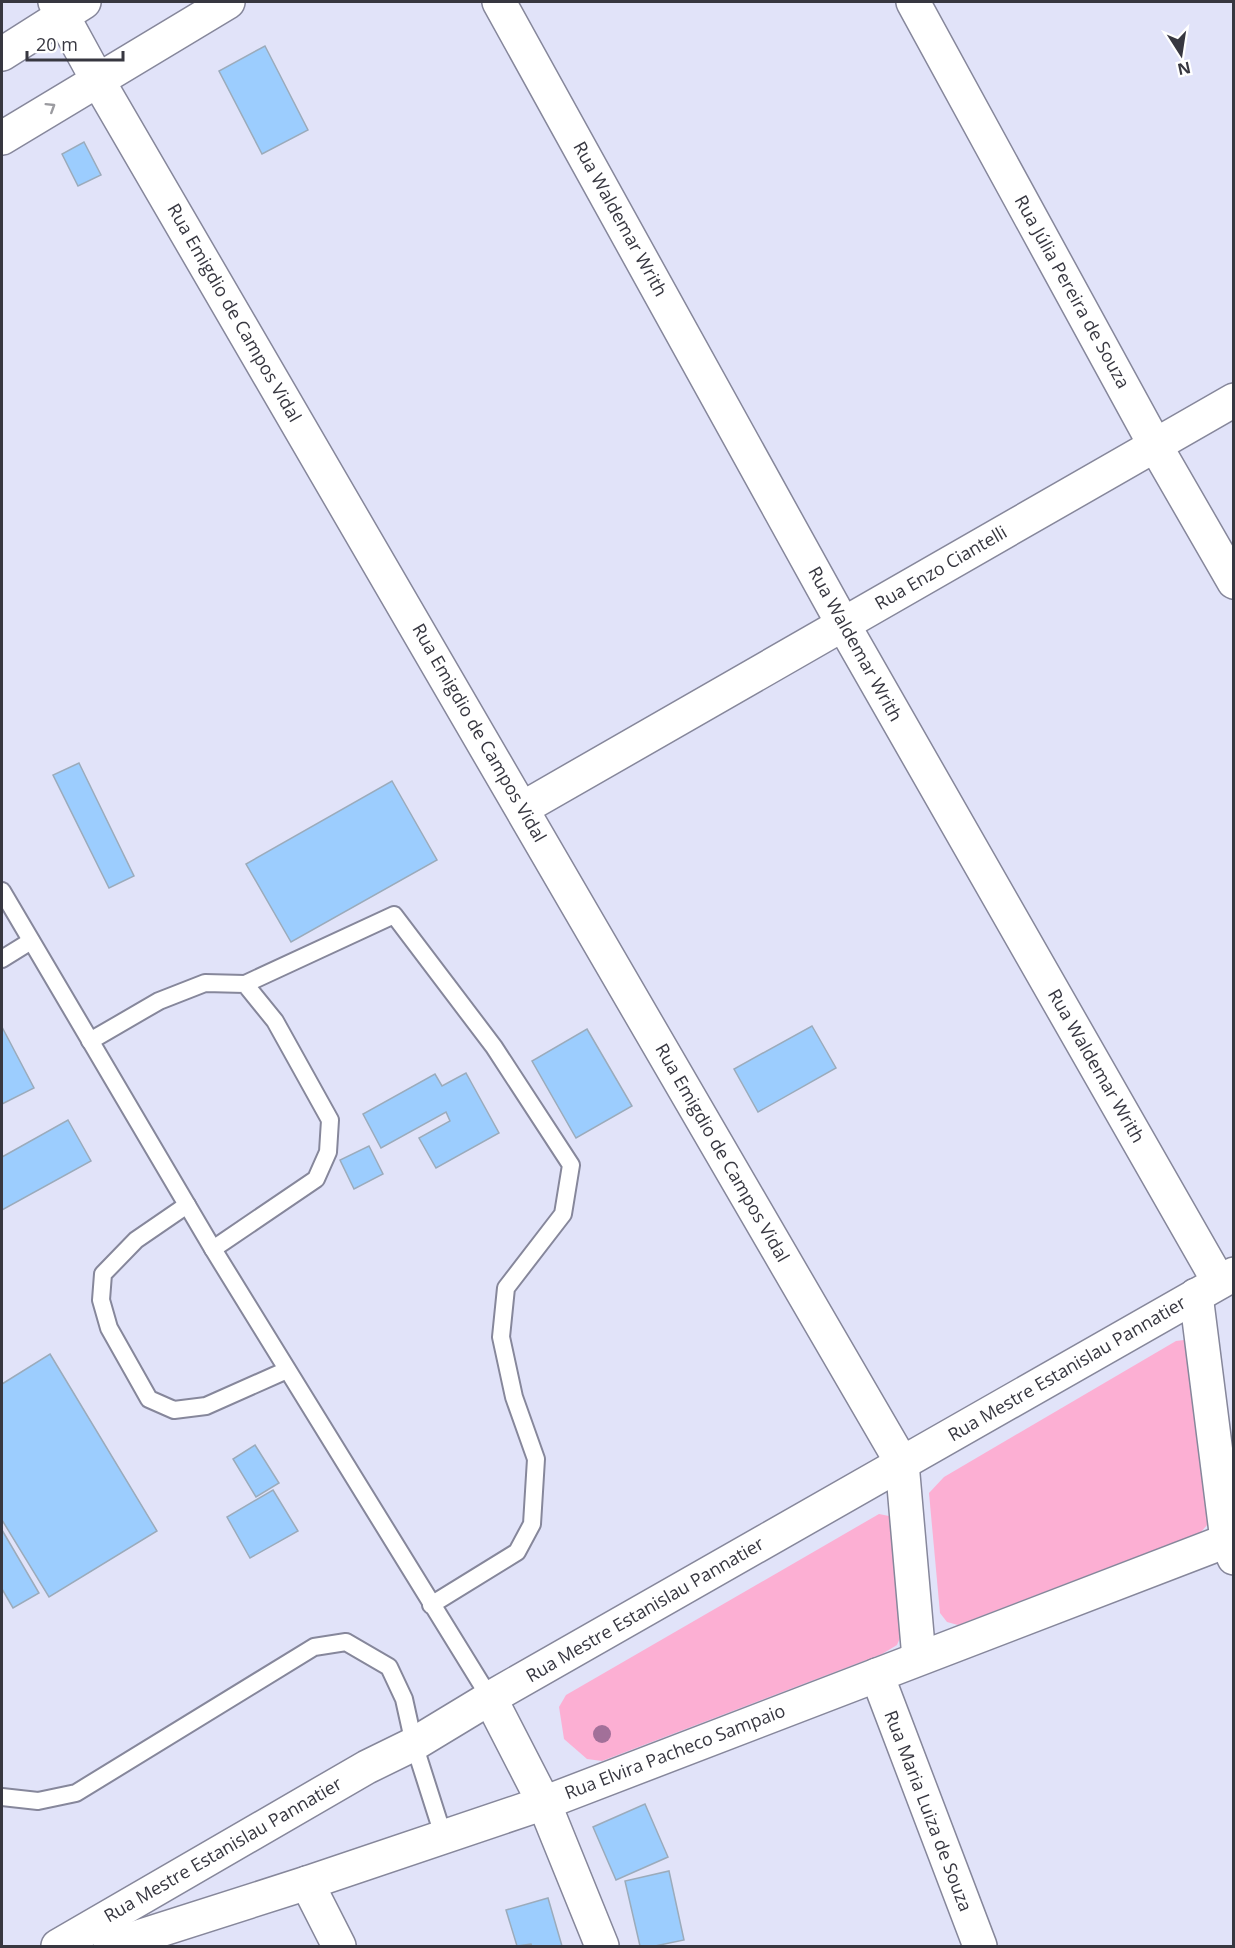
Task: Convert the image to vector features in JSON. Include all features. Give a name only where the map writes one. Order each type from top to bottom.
[{"type":"street","points":[[2,138],[228,2]]},
{"type":"street","name":"Rua Waldemar Writh","points":[[499,2],[843,624],[1216,1284],[1231,1545]]},
{"type":"street","name":"Rua Júlia Pereira de Souza","points":[[913,2],[1155,445],[1233,582]]},
{"type":"street","points":[[2,54],[67,6]]},
{"type":"street","name":"Rua Emigdio de Campos Vidal","points":[[67,6],[97,79],[902,1463]]},
{"type":"street","name":"Rua Enzo Ciantelli","points":[[523,808],[1233,400]]},
{"type":"street","name":"Rua Mestre Estanislau Pannatier","points":[[58,1947],[367,1767],[414,1744],[490,1698],[1216,1284]]},
{"type":"street","points":[[902,1463],[920,1658]]},
{"type":"street","name":"Rua Elvira Pacheco Sampaio","points":[[110,1947],[544,1803],[920,1658],[1231,1545]]},
{"type":"street","name":"Rua Maria Luiza de Souza","points":[[877,1675],[980,1947]]},
{"type":"street","points":[[490,1698],[544,1803],[602,1947]]},
{"type":"street","points":[[307,1883],[339,1947]]},
{"type":"lane","points":[[2,891],[213,1249],[490,1698]]},
{"type":"lane","points":[[90,1041],[159,1001],[205,983],[244,984],[394,915],[494,1047],[571,1165],[563,1214],[506,1288],[501,1337],[514,1396],[536,1459],[532,1524],[517,1552],[431,1605]]},
{"type":"lane","points":[[2,959],[31,941]]},
{"type":"lane","points":[[213,1249],[316,1179],[328,1152],[330,1120],[275,1021],[244,984]]},
{"type":"lane","points":[[187,1205],[136,1240],[103,1274],[101,1300],[109,1328],[149,1399],[174,1410],[207,1406],[287,1370]]},
{"type":"lane","points":[[2,1797],[38,1801],[76,1793],[314,1647],[346,1642],[389,1667],[404,1699],[414,1744],[444,1838]]},
{"type":"shaded area","points":[[1192,1339],[1216,1515],[1201,1532],[958,1625],[947,1622],[940,1613],[929,1493],[944,1477],[1176,1341]]},
{"type":"shaded area","points":[[879,1514],[889,1516],[897,1526],[905,1626],[897,1645],[882,1654],[602,1761],[587,1759],[564,1739],[559,1707],[566,1695]]},
{"type":"building","points":[[265,46],[308,130],[262,154],[219,71]]},
{"type":"building","points":[[84,142],[101,175],[78,186],[62,154]]},
{"type":"building","points":[[79,763],[134,876],[109,888],[53,775]]},
{"type":"building","points":[[392,781],[437,860],[291,942],[246,864]]},
{"type":"building","points":[[812,1026],[836,1068],[758,1112],[734,1069]]},
{"type":"building","points":[[2,1027],[34,1088],[2,1104]]},
{"type":"building","points":[[587,1029],[632,1106],[576,1138],[532,1061]]},
{"type":"building","points":[[466,1073],[499,1133],[436,1168],[419,1138],[450,1121],[446,1112],[381,1148],[363,1114],[435,1074],[442,1086]]},
{"type":"building","points":[[68,1120],[91,1161],[2,1210],[2,1157]]},
{"type":"building","points":[[369,1146],[383,1174],[354,1189],[340,1160]]},
{"type":"building","points":[[50,1354],[157,1531],[49,1597],[2,1520],[2,1384]]},
{"type":"building","points":[[255,1445],[279,1483],[256,1497],[233,1459]]},
{"type":"building","points":[[273,1490],[298,1531],[250,1558],[227,1517]]},
{"type":"building","points":[[2,1530],[39,1593],[13,1608],[2,1589]]},
{"type":"building","points":[[645,1804],[668,1857],[616,1880],[593,1827]]},
{"type":"building","points":[[669,1871],[684,1940],[655,1946],[640,1946],[625,1881]]},
{"type":"building","points":[[548,1898],[562,1946],[532,1946],[531,1944],[517,1946],[506,1910]]}]
